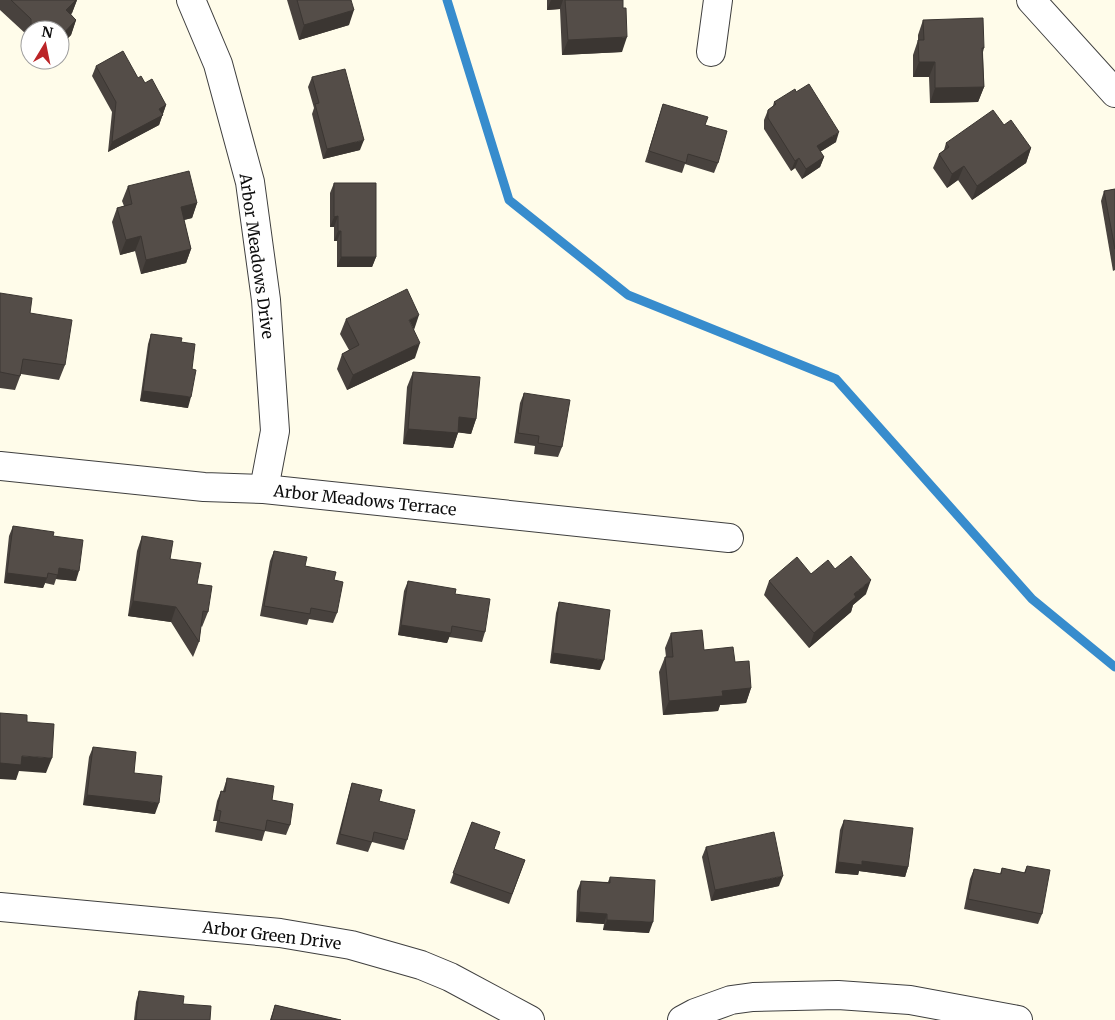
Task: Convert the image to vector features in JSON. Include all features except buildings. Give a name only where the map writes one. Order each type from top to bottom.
[{"type":"street","name":"Arbor Meadows Drive","points":[[190,0],[218,64],[250,182],[266,300],[275,431],[264,489]]},
{"type":"street","points":[[711,52],[718,0]]},
{"type":"street","points":[[1031,0],[1115,93]]},
{"type":"street","name":"Arbor Meadows Terrace","points":[[0,466],[204,487],[264,489],[729,538]]},
{"type":"street","name":"Arbor Green Drive","points":[[0,907],[280,933],[351,945],[421,965],[450,977],[530,1020]]},
{"type":"street","points":[[682,1020],[695,1013],[731,1000],[753,997],[838,995],[910,1000],[1018,1020]]},
{"type":"waterway","points":[[447,0],[509,200],[628,295],[836,379],[1032,599],[1115,667]]}]
